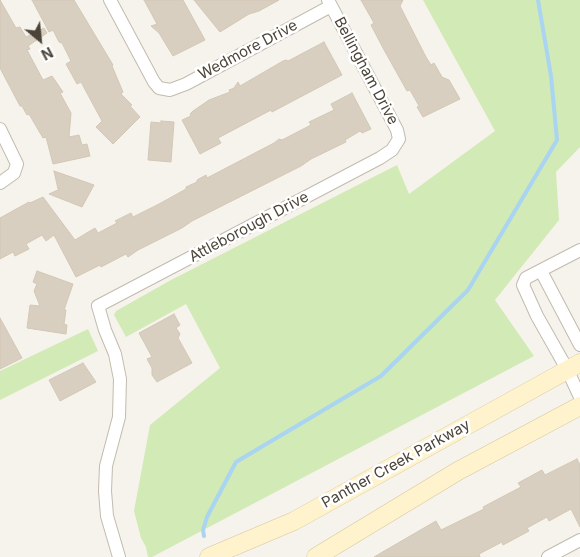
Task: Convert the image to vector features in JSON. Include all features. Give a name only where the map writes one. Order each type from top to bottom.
[{"type":"main road","name":"Panther Creek Parkway","points":[[209,557],[294,521],[573,366]]},
{"type":"main road","points":[[316,557],[458,471],[580,406]]},
{"type":"street","name":"Wedmore Drive","points":[[110,0],[154,82],[159,88],[165,90],[186,84],[329,3]]},
{"type":"street","name":"Bellingham Drive","points":[[329,3],[399,134],[397,143]]},
{"type":"street","points":[[0,129],[14,156],[17,167],[10,177],[0,183]]},
{"type":"street","name":"Attleborough Drive","points":[[119,557],[107,516],[105,491],[106,466],[119,417],[120,379],[98,306],[388,154],[397,143]]},
{"type":"street","points":[[580,250],[526,278],[523,282],[524,289],[573,366],[580,397]]},
{"type":"street","points":[[541,271],[580,345]]},
{"type":"street","points":[[548,557],[580,540]]},
{"type":"green space","points":[[423,0],[580,0],[580,147],[556,172],[559,220],[495,300],[534,356],[152,557],[148,557],[134,511],[150,425],[220,368],[186,304],[126,337],[114,315],[116,311],[171,280],[397,165],[409,194],[495,131]]},
{"type":"green space","points":[[88,329],[98,351],[0,400],[0,371]]},
{"type":"building","points":[[0,0],[16,28],[20,27],[26,37],[44,28],[47,33],[28,46],[30,49],[27,50],[43,80],[52,76],[63,92],[60,93],[71,113],[69,137],[79,135],[82,145],[87,144],[90,156],[53,164],[46,137],[43,138],[29,114],[27,115],[22,106],[20,106],[0,68]]},
{"type":"building","points":[[32,0],[74,0],[113,65],[123,92],[121,94],[140,117],[113,144],[96,127],[102,121],[81,82],[77,84],[66,64],[71,61],[62,43],[59,42],[53,30],[49,32]]},
{"type":"building","points":[[144,0],[183,0],[205,40],[173,56],[159,33],[151,26],[157,24]]},
{"type":"building","points":[[194,0],[279,0],[259,11],[249,14],[220,32]]},
{"type":"building","points":[[361,0],[403,0],[400,6],[426,57],[431,65],[434,63],[442,77],[449,80],[460,99],[423,117],[410,90],[407,91],[383,48],[371,25],[374,23]]},
{"type":"building","points":[[324,42],[342,75],[218,138],[221,143],[200,154],[182,120],[191,116],[190,114],[193,111],[209,100],[230,92],[229,90],[234,88],[238,82],[240,86],[283,61],[288,61]]},
{"type":"building","points":[[352,93],[371,129],[362,133],[360,131],[345,140],[346,142],[192,221],[128,257],[126,254],[76,277],[54,235],[46,241],[42,235],[26,244],[29,249],[15,256],[13,252],[0,259],[0,218],[29,202],[43,197],[75,240],[95,228],[98,233],[117,223],[115,221],[131,213],[133,217],[186,189],[186,187],[206,175],[207,178],[279,139],[282,140],[311,125],[309,122],[334,110],[331,104]]},
{"type":"building","points":[[161,121],[174,122],[171,162],[148,160],[151,122],[161,123]]},
{"type":"building","points":[[54,171],[94,185],[82,207],[49,194],[60,189],[58,189]]},
{"type":"building","points":[[37,271],[73,284],[64,310],[66,310],[64,324],[67,325],[66,334],[27,328],[30,305],[40,306],[34,291],[37,284],[33,282]]},
{"type":"building","points":[[174,314],[180,325],[176,328],[180,334],[178,338],[192,363],[157,382],[152,375],[152,368],[147,359],[152,357],[139,333]]},
{"type":"building","points":[[0,318],[22,358],[0,369]]},
{"type":"building","points":[[83,363],[96,382],[60,401],[49,380]]},
{"type":"building","points":[[577,459],[580,465],[580,527],[571,509],[549,521],[547,517],[527,528],[529,531],[503,545],[502,542],[479,554],[480,557],[374,557],[436,521],[441,530],[484,509],[483,507],[521,487],[518,483],[542,470],[545,475]]},
{"type":"waterway","points":[[204,536],[203,530],[207,517],[236,462],[381,376],[468,290],[557,140],[551,76],[538,0]]}]
